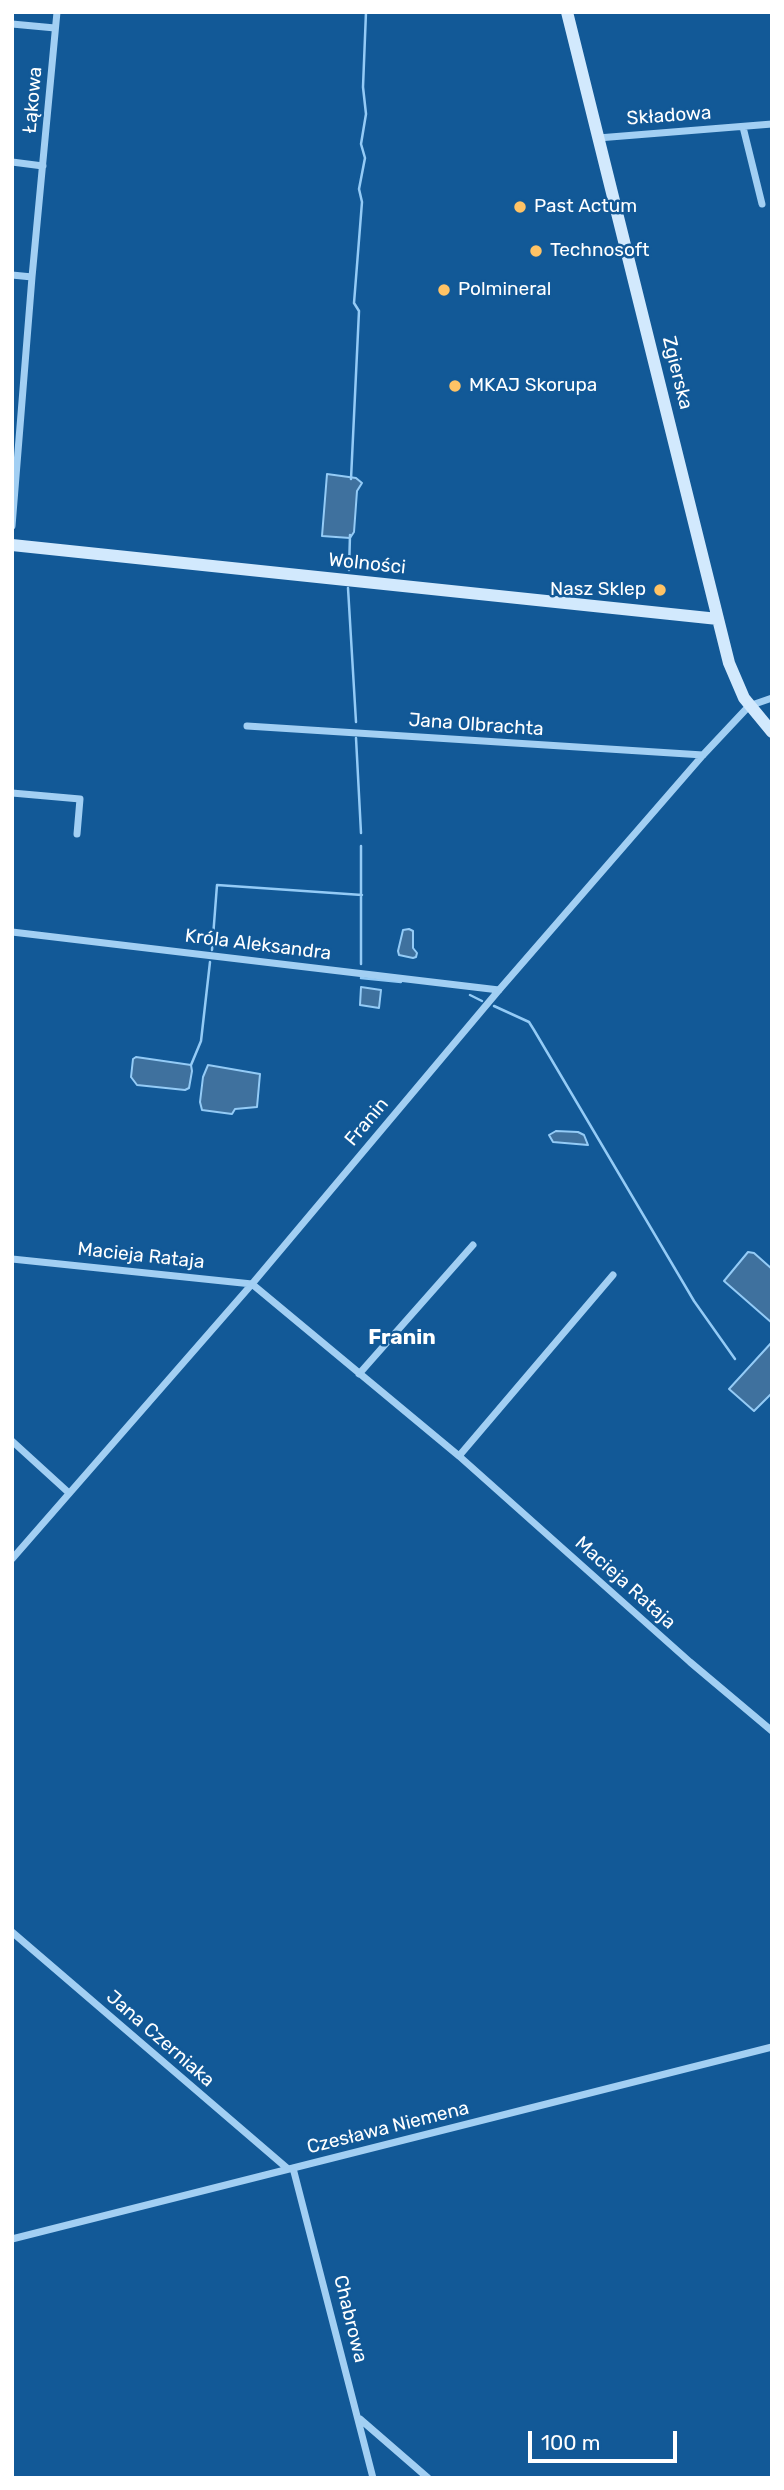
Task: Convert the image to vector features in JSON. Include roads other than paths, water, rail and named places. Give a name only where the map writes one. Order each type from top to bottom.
[{"type":"main road","name":"Zgierska","points":[[568,12],[735,680],[749,706],[772,732]]},
{"type":"main road","name":"Wolności","points":[[12,545],[718,619]]},
{"type":"street","name":"Łąkowa","points":[[12,526],[57,12]]},
{"type":"street","points":[[12,24],[55,28]]},
{"type":"street","name":"Składowa","points":[[598,138],[772,124]]},
{"type":"street","points":[[743,127],[762,204]]},
{"type":"street","points":[[12,162],[43,166]]},
{"type":"street","points":[[12,275],[32,276]]},
{"type":"street","points":[[749,706],[772,698]]},
{"type":"street","name":"Franin","points":[[12,1559],[252,1284],[499,989],[749,706]]},
{"type":"street","name":"Jana Olbrachta","points":[[247,726],[704,755]]},
{"type":"street","points":[[12,793],[80,799],[77,834]]},
{"type":"street","name":"Króla Aleksandra","points":[[12,932],[499,989]]},
{"type":"street","points":[[359,1374],[473,1245]]},
{"type":"street","name":"Macieja Rataja","points":[[12,1259],[252,1284],[458,1456],[690,1662],[772,1731]]},
{"type":"street","points":[[458,1456],[613,1275]]},
{"type":"street","points":[[12,1441],[69,1493]]},
{"type":"street","name":"Jana Czerniaka","points":[[12,1932],[291,2169]]},
{"type":"street","name":"Czesława Niemena","points":[[12,2239],[772,2048]]},
{"type":"street","name":"Chabrowa","points":[[291,2169],[373,2478]]},
{"type":"street","points":[[359,2419],[428,2478]]},
{"type":"water","points":[[327,474],[356,478],[362,483],[357,491],[354,532],[350,538],[322,536]]},
{"type":"water","points":[[403,930],[413,931],[413,948],[417,953],[413,958],[399,955],[398,951]]},
{"type":"water","points":[[361,987],[381,990],[379,1008],[360,1005]]},
{"type":"water","points":[[136,1057],[191,1065],[189,1088],[185,1090],[137,1085],[131,1077],[133,1059]]},
{"type":"water","points":[[208,1065],[260,1074],[257,1107],[235,1109],[232,1114],[202,1110],[200,1102],[203,1077]]},
{"type":"water","points":[[556,1131],[578,1132],[584,1135],[588,1145],[553,1142],[549,1135]]},
{"type":"water","points":[[748,1252],[754,1253],[772,1269],[772,1323],[724,1281]]},
{"type":"water","points":[[772,1342],[772,1393],[754,1411],[729,1389]]},
{"type":"waterway","points":[[351,479],[359,311],[354,303],[362,202],[359,189],[365,158],[361,144],[366,114],[363,87],[366,12]]},
{"type":"waterway","points":[[349,570],[350,535]]},
{"type":"waterway","points":[[348,588],[356,722]]},
{"type":"waterway","points":[[356,738],[361,833]]},
{"type":"waterway","points":[[361,846],[361,964]]},
{"type":"waterway","points":[[212,950],[217,885],[362,895]]},
{"type":"waterway","points":[[191,1065],[201,1041],[210,962]]},
{"type":"waterway","points":[[361,978],[401,982]]},
{"type":"waterway","points":[[470,995],[482,1001]]},
{"type":"waterway","points":[[494,1006],[529,1022],[694,1301],[735,1359]]},
{"type":"place","name":"Past Actum","points":[[520,207]]},
{"type":"place","name":"Technosoft","points":[[536,251]]},
{"type":"place","name":"Polmineral","points":[[444,290]]},
{"type":"place","name":"MKAJ Skorupa","points":[[455,386]]},
{"type":"place","name":"Nasz Sklep","points":[[660,590]]},
{"type":"district","name":"Franin","points":[[402,1338]]}]
